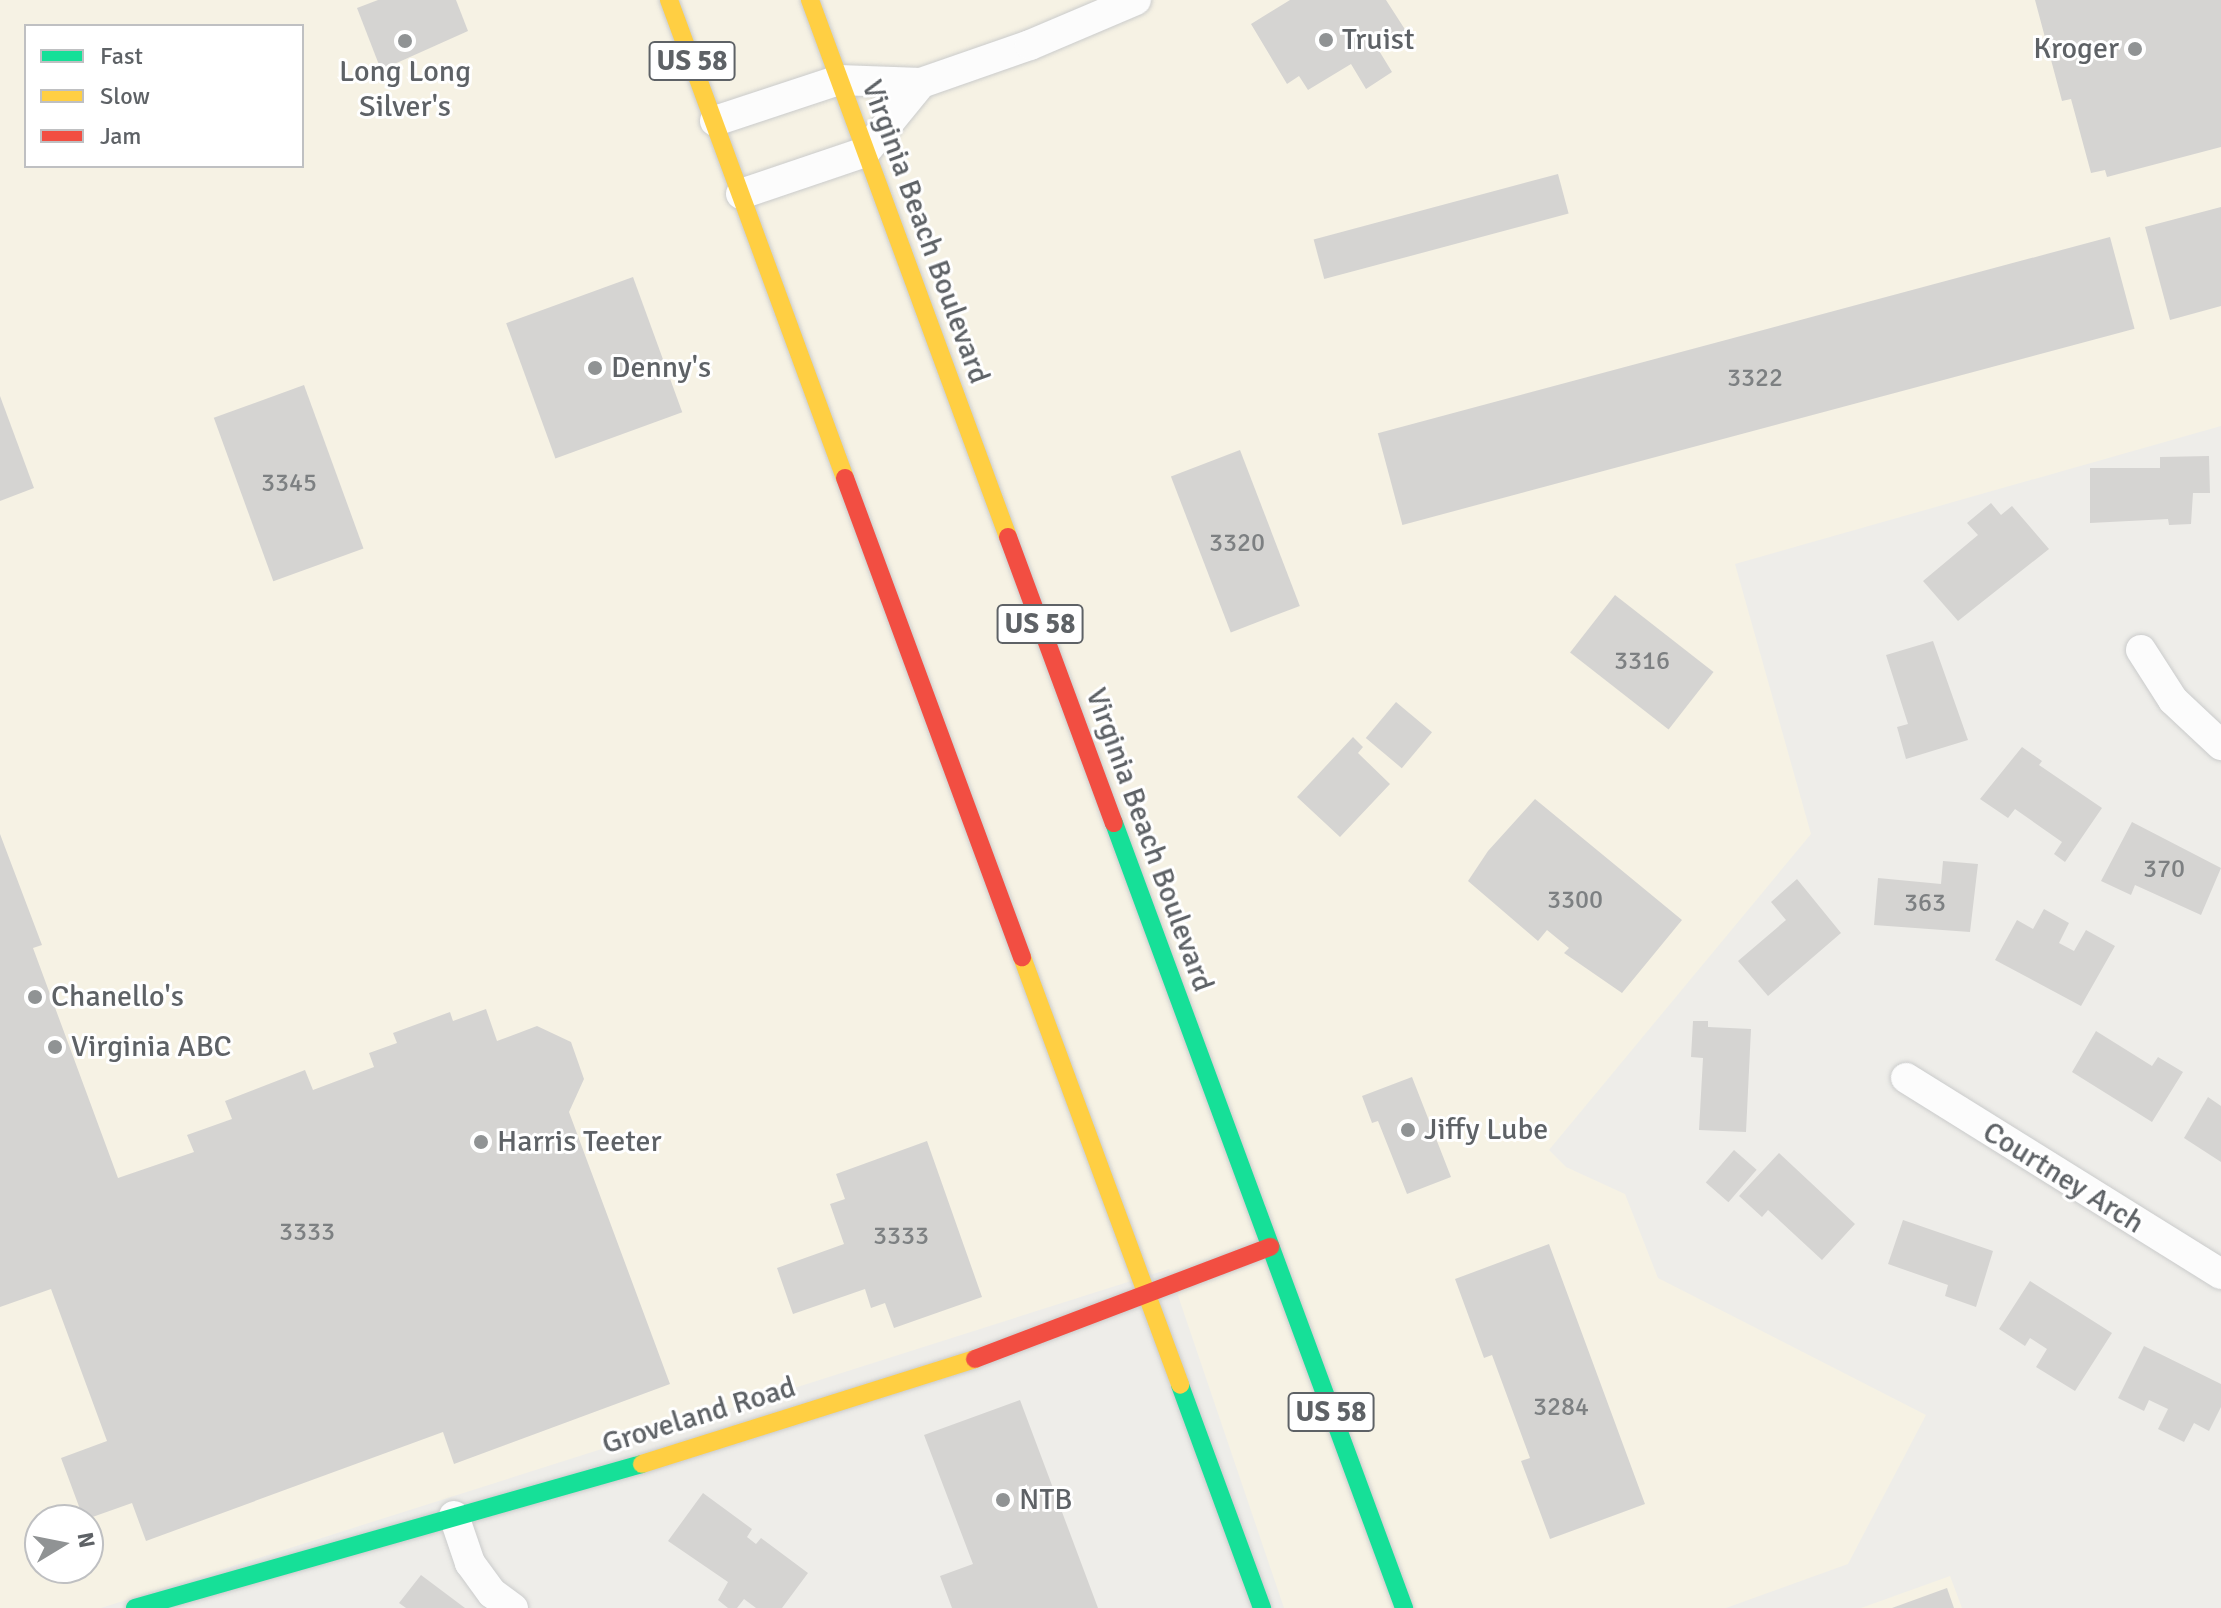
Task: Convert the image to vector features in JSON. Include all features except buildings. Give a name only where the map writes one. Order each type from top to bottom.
[{"type":"main road","name":"US 58","points":[[669,0],[1262,1608]]},
{"type":"main road","name":"Virginia Beach Boulevard","points":[[810,0],[1404,1608]]},
{"type":"main road","name":"Groveland Road","points":[[135,1608],[953,1367],[1270,1247]]},
{"type":"street","points":[[715,121],[839,80],[921,83],[1030,45],[1136,0]]},
{"type":"street","points":[[741,194],[865,152],[921,83]]},
{"type":"street","points":[[2141,650],[2173,700],[2221,745]]},
{"type":"street","name":"Courtney Arch","points":[[1906,1078],[2221,1274]]},
{"type":"street","points":[[454,1516],[470,1563],[492,1593],[513,1608]]},
{"type":"shaded area","points":[[0,0],[2221,0],[2221,426],[1735,564],[1811,834],[1549,1150],[1566,1167],[1625,1194],[1658,1278],[1926,1415],[1848,1564],[1726,1608],[1284,1608],[1169,1269],[101,1608],[0,1608]]},
{"type":"shaded area","points":[[1950,1576],[1962,1608],[1861,1608]]},
{"type":"traffic: fast","points":[[1114,823],[1404,1608]]},
{"type":"traffic: fast","points":[[1180,1385],[1262,1608]]},
{"type":"traffic: fast","points":[[135,1608],[642,1464]]},
{"type":"traffic: slow","points":[[669,0],[845,478]]},
{"type":"traffic: slow","points":[[810,0],[1008,537]]},
{"type":"traffic: slow","points":[[1022,957],[1180,1385]]},
{"type":"traffic: slow","points":[[642,1464],[975,1359]]},
{"type":"traffic: jam","points":[[845,478],[1022,957]]},
{"type":"traffic: jam","points":[[1008,537],[1114,823]]},
{"type":"traffic: jam","points":[[975,1359],[1270,1247]]},
{"type":"place","name":"Truist","points":[[1326,40]]},
{"type":"place","name":"Long Long Silver's","points":[[405,41]]},
{"type":"place","name":"Kroger","points":[[2135,49]]},
{"type":"place","name":"Denny's","points":[[595,368]]},
{"type":"place","name":"Chanello's","points":[[35,997]]},
{"type":"place","name":"Virginia ABC","points":[[55,1047]]},
{"type":"place","name":"Jiffy Lube","points":[[1408,1130]]},
{"type":"place","name":"Harris Teeter","points":[[481,1142]]},
{"type":"place","name":"NTB","points":[[1003,1500]]}]
